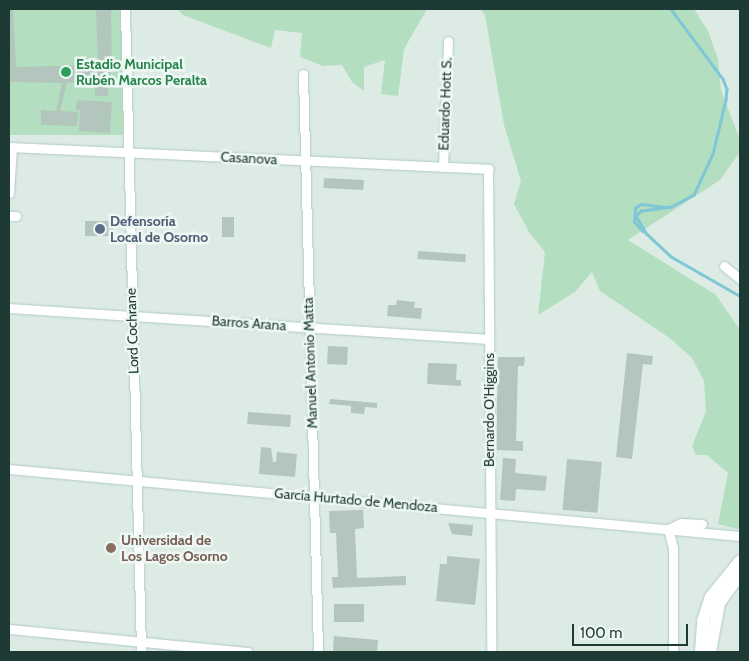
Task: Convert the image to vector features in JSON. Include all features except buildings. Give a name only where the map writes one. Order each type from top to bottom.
[{"type":"main road","points":[[701,652],[703,621],[711,597],[740,561]]},
{"type":"main road","points":[[710,652],[719,603],[740,574]]},
{"type":"street","name":"Lord Cochrane","points":[[125,9],[126,152],[141,652]]},
{"type":"street","name":"Eduardo Hott S.","points":[[442,166],[448,41]]},
{"type":"street","name":"Manuel Antonio Matta","points":[[304,74],[304,160],[318,652]]},
{"type":"street","name":"Casanova","points":[[10,148],[488,168]]},
{"type":"street","points":[[9,193],[10,148]]},
{"type":"street","name":"Bernardo O'Higgins","points":[[488,168],[491,652]]},
{"type":"street","points":[[724,266],[740,279]]},
{"type":"street","name":"Barros Arana","points":[[9,308],[488,339]]},
{"type":"street","name":"García Hurtado de Mendoza","points":[[9,468],[668,529],[680,523],[702,524]]},
{"type":"street","points":[[673,652],[673,548],[668,529],[740,536]]},
{"type":"street","points":[[9,629],[248,652]]},
{"type":"green space","name":"Estadio Municipal Rubén Marcos Peralta","points":[[9,9],[123,9],[123,135],[9,135]]},
{"type":"green space","points":[[177,9],[427,9],[404,49],[398,96],[381,94],[385,60],[364,67],[364,91],[352,82],[342,65],[323,66],[300,57],[302,33],[275,30],[271,48],[183,15]]},
{"type":"green space","points":[[481,9],[694,9],[708,31],[718,59],[721,90],[740,140],[740,152],[720,180],[628,240],[716,295],[740,330],[740,528],[737,529],[718,524],[728,473],[707,455],[696,455],[692,446],[706,411],[704,381],[692,358],[671,339],[600,291],[592,272],[575,292],[538,315],[545,252],[529,232],[514,204],[521,181],[504,125],[485,15]]},
{"type":"waterway","points":[[671,9],[723,79],[727,89],[726,100],[713,154],[694,195],[671,207],[641,211],[636,216],[647,234],[672,257],[740,296]]},
{"type":"waterway","points":[[643,232],[634,222],[635,208],[641,204],[667,207]]},
{"type":"place","name":"Estadio Municipal Rubén Marcos Peralta","points":[[66,72]]},
{"type":"place","name":"Defensoría Local de Osorno","points":[[100,229]]},
{"type":"place","name":"Universidad de Los Lagos Osorno","points":[[111,548]]}]
